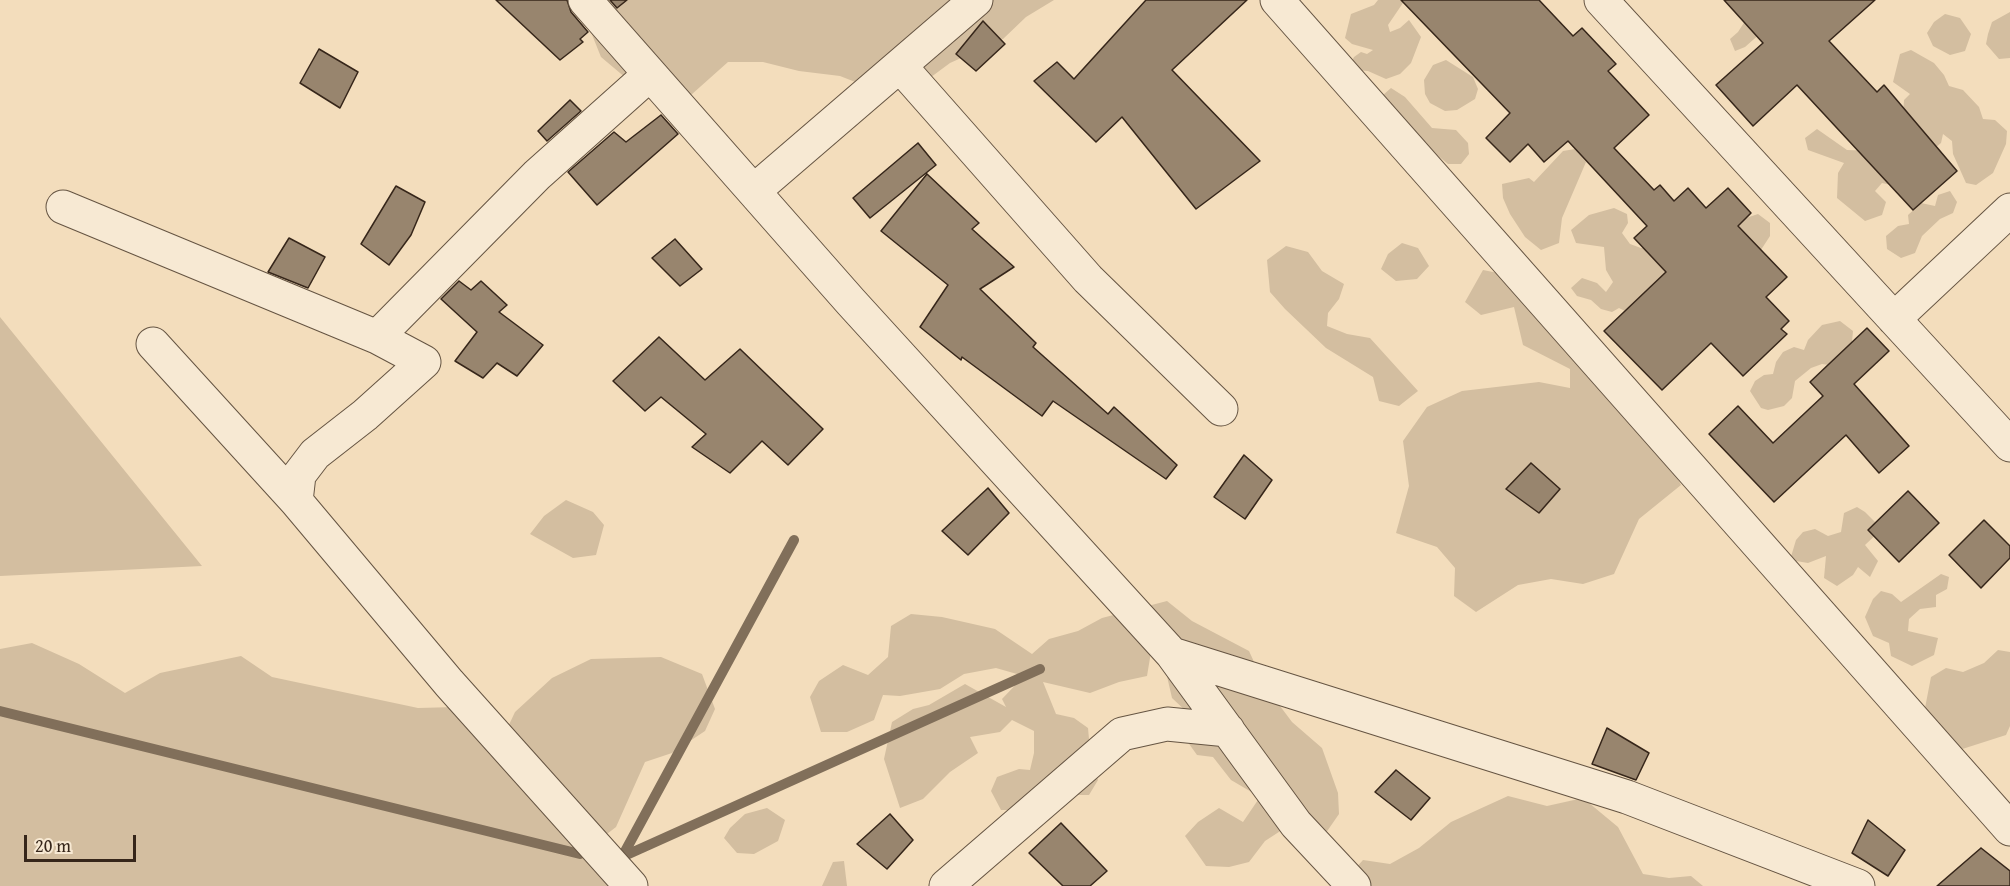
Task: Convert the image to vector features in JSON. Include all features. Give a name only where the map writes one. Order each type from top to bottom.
[{"type":"street","points":[[585,0],[649,75],[755,190],[851,302],[1172,654],[1296,824],[1354,886]]},
{"type":"street","points":[[755,190],[976,0]]},
{"type":"street","points":[[1277,0],[2010,830]]},
{"type":"street","points":[[1601,0],[2010,445]]},
{"type":"street","points":[[900,66],[1088,279],[1221,409]]},
{"type":"street","points":[[377,337],[537,175],[649,75]]},
{"type":"street","points":[[63,207],[377,337],[424,362],[365,415],[315,454],[299,475],[296,501]]},
{"type":"street","points":[[1894,319],[2010,210]]},
{"type":"street","points":[[153,344],[296,501],[449,683],[632,886]]},
{"type":"street","points":[[1172,654],[1627,797],[1858,886]]},
{"type":"street","points":[[946,886],[1122,734],[1167,724],[1227,730]]},
{"type":"shaded area","points":[[578,0],[1054,0],[1026,17],[1003,39],[950,63],[923,83],[878,91],[840,76],[799,71],[763,62],[728,62],[691,95],[652,100],[601,57]]},
{"type":"shaded area","points":[[1378,0],[1405,0],[1388,25],[1390,32],[1400,28],[1409,20],[1421,37],[1411,63],[1400,74],[1386,79],[1368,71],[1355,70],[1351,63],[1354,57],[1361,52],[1367,54],[1373,50],[1352,44],[1345,38],[1351,14],[1374,5]]},
{"type":"shaded area","points":[[2010,12],[2010,58],[1999,59],[1986,44],[1988,34],[1992,22]]},
{"type":"shaded area","points":[[1945,14],[1960,18],[1971,34],[1965,51],[1950,55],[1933,46],[1927,33],[1934,22]]},
{"type":"shaded area","points":[[1747,18],[1762,32],[1745,47],[1735,51],[1730,39],[1738,32]]},
{"type":"shaded area","points":[[1911,50],[1934,63],[1944,75],[1949,86],[1963,90],[1979,107],[1983,119],[1995,120],[2007,131],[2006,144],[1993,173],[1976,185],[1966,183],[1953,154],[1952,141],[1943,134],[1941,143],[1891,185],[1882,183],[1875,191],[1886,202],[1882,215],[1865,221],[1837,198],[1838,173],[1844,163],[1808,150],[1805,138],[1817,129],[1847,150],[1873,151],[1903,115],[1904,100],[1910,94],[1893,82],[1900,54]]},
{"type":"shaded area","points":[[1446,60],[1473,77],[1478,89],[1475,99],[1457,110],[1445,111],[1430,103],[1425,94],[1424,80],[1433,65]]},
{"type":"shaded area","points":[[1391,88],[1405,97],[1432,128],[1456,130],[1468,143],[1469,154],[1461,164],[1448,164],[1374,103]]},
{"type":"shaded area","points":[[1575,149],[1586,162],[1562,218],[1559,243],[1541,250],[1525,237],[1510,214],[1503,198],[1502,184],[1529,178],[1534,182],[1563,151]]},
{"type":"shaded area","points":[[1950,191],[1957,202],[1953,213],[1940,219],[1922,236],[1915,253],[1901,258],[1887,249],[1886,236],[1898,226],[1909,224],[1908,215],[1921,203],[1935,206],[1938,195]]},
{"type":"shaded area","points":[[1614,208],[1627,214],[1628,223],[1622,233],[1630,244],[1641,248],[1738,239],[1740,220],[1758,214],[1770,223],[1770,236],[1757,256],[1631,314],[1619,308],[1612,312],[1601,309],[1591,300],[1577,296],[1571,288],[1582,278],[1597,283],[1606,292],[1613,282],[1606,270],[1604,247],[1576,243],[1571,230],[1589,215]]},
{"type":"shaded area","points":[[1402,243],[1418,248],[1429,266],[1417,279],[1396,281],[1381,269],[1388,254]]},
{"type":"shaded area","points":[[1286,246],[1308,252],[1322,271],[1344,284],[1339,299],[1328,313],[1327,326],[1347,334],[1370,338],[1418,391],[1399,406],[1379,401],[1373,377],[1326,348],[1285,309],[1270,292],[1267,260]]},
{"type":"shaded area","points":[[1483,270],[1503,274],[1669,462],[1681,485],[1639,519],[1614,574],[1583,584],[1551,579],[1518,585],[1476,612],[1454,596],[1455,568],[1437,547],[1396,533],[1409,486],[1403,441],[1427,407],[1462,391],[1539,382],[1570,388],[1570,369],[1523,345],[1514,307],[1481,315],[1465,302]]},
{"type":"shaded area","points":[[0,317],[202,566],[0,576]]},
{"type":"shaded area","points":[[1840,321],[1853,331],[1851,352],[1836,366],[1822,364],[1811,368],[1795,381],[1792,398],[1784,406],[1768,410],[1761,408],[1750,391],[1755,381],[1764,375],[1773,374],[1776,362],[1783,352],[1794,347],[1804,350],[1808,340],[1822,325]]},
{"type":"shaded area","points":[[566,500],[593,512],[604,525],[596,555],[573,558],[530,534],[544,516]]},
{"type":"shaded area","points":[[1857,507],[1882,529],[1865,545],[1878,561],[1870,577],[1858,567],[1853,575],[1837,586],[1824,578],[1826,556],[1808,563],[1790,560],[1796,540],[1803,532],[1815,529],[1828,536],[1841,532],[1844,513]]},
{"type":"shaded area","points":[[1941,574],[1949,577],[1947,589],[1936,595],[1936,607],[1920,609],[1909,619],[1908,631],[1938,638],[1934,655],[1912,666],[1891,656],[1889,643],[1873,636],[1865,617],[1873,599],[1881,591],[1892,594],[1901,602]]},
{"type":"shaded area","points":[[1167,601],[1192,621],[1249,651],[1265,686],[1292,722],[1322,748],[1338,793],[1339,814],[1321,840],[1285,828],[1265,841],[1249,862],[1229,867],[1206,866],[1185,836],[1198,822],[1219,808],[1243,822],[1260,797],[1231,780],[1213,757],[1197,755],[1182,734],[1189,714],[1172,698],[1166,672],[1151,652],[1147,676],[1119,682],[1090,693],[1043,682],[1056,714],[1074,718],[1088,728],[1091,761],[1098,780],[1089,795],[1070,795],[1017,810],[1001,810],[991,791],[997,777],[1019,769],[1030,770],[1034,753],[1034,731],[1012,720],[1000,732],[970,737],[978,753],[950,772],[923,799],[900,808],[884,759],[892,722],[913,709],[929,705],[965,684],[1006,707],[1002,699],[1024,676],[996,668],[964,674],[940,689],[900,696],[883,695],[874,720],[847,732],[821,732],[810,697],[819,681],[843,665],[868,675],[888,657],[891,626],[911,614],[942,617],[995,629],[1032,654],[1049,639],[1078,631],[1102,618]]},
{"type":"shaded area","points":[[32,643],[79,664],[125,693],[160,673],[241,656],[272,677],[418,708],[456,707],[500,744],[515,712],[552,678],[591,659],[661,657],[702,674],[715,709],[705,731],[672,753],[645,762],[616,827],[581,854],[611,886],[0,886],[0,649]]},
{"type":"shaded area","points":[[1998,650],[2010,652],[2010,726],[2006,735],[1953,752],[1925,708],[1931,677],[1946,668],[1963,672],[1984,663]]},
{"type":"shaded area","points":[[1508,796],[1547,806],[1583,798],[1618,827],[1643,874],[1669,878],[1691,876],[1703,886],[1349,886],[1345,880],[1363,860],[1390,864],[1419,848],[1451,822]]},
{"type":"shaded area","points":[[767,808],[785,820],[778,841],[754,854],[737,853],[724,838],[730,828],[745,814]]},
{"type":"shaded area","points":[[844,861],[847,886],[822,886],[833,862]]},
{"type":"building","points":[[496,0],[567,0],[571,12],[588,32],[580,39],[583,42],[560,60]]},
{"type":"building","points":[[610,0],[627,0],[617,8]]},
{"type":"building","points":[[1146,0],[1247,0],[1172,70],[1260,161],[1196,209],[1122,117],[1096,142],[1034,81],[1057,62],[1074,79]]},
{"type":"building","points":[[1401,0],[1539,0],[1573,36],[1582,28],[1616,64],[1608,71],[1649,115],[1614,148],[1654,190],[1660,185],[1674,201],[1688,188],[1706,208],[1728,188],[1751,213],[1738,226],[1787,277],[1766,297],[1789,321],[1781,329],[1787,334],[1743,376],[1711,343],[1662,390],[1604,331],[1666,272],[1634,238],[1647,226],[1568,141],[1544,162],[1528,144],[1510,162],[1486,138],[1510,113]]},
{"type":"building","points":[[1724,0],[1875,0],[1829,41],[1877,92],[1884,85],[1957,171],[1913,210],[1797,85],[1753,126],[1716,85],[1763,43]]},
{"type":"building","points":[[983,21],[1005,44],[976,71],[956,54]]},
{"type":"building","points":[[319,49],[358,72],[340,108],[300,83]]},
{"type":"building","points":[[570,100],[581,111],[547,141],[538,131]]},
{"type":"building","points":[[661,115],[678,134],[597,205],[568,172],[614,132],[626,142]]},
{"type":"building","points":[[918,143],[936,165],[870,218],[853,198]]},
{"type":"building","points":[[927,174],[979,223],[972,229],[1014,267],[980,289],[1036,343],[1033,347],[1108,414],[1114,407],[1177,465],[1166,479],[1053,401],[1042,416],[962,357],[961,360],[920,327],[948,285],[881,231]]},
{"type":"building","points":[[396,186],[425,202],[411,235],[389,265],[361,244]]},
{"type":"building","points":[[289,238],[325,257],[308,288],[268,272]]},
{"type":"building","points":[[675,239],[702,269],[680,286],[652,258]]},
{"type":"building","points":[[459,281],[471,290],[481,281],[507,305],[499,312],[543,345],[517,376],[497,363],[483,378],[455,361],[477,332],[441,299]]},
{"type":"building","points":[[1867,328],[1889,351],[1854,384],[1909,446],[1879,473],[1846,435],[1774,502],[1709,434],[1738,406],[1773,443],[1823,396],[1810,382]]},
{"type":"building","points":[[659,337],[705,380],[740,349],[823,429],[788,465],[762,441],[730,473],[692,447],[706,434],[661,397],[645,411],[613,381]]},
{"type":"building","points":[[1244,455],[1272,480],[1245,519],[1214,497]]},
{"type":"building","points":[[1531,463],[1560,489],[1539,513],[1506,489]]},
{"type":"building","points":[[988,488],[1009,513],[968,555],[942,531]]},
{"type":"building","points":[[1908,491],[1939,523],[1899,562],[1868,530]]},
{"type":"building","points":[[1984,520],[2010,546],[2010,558],[1981,588],[1949,555]]},
{"type":"building","points":[[1607,728],[1649,753],[1636,780],[1592,764]]},
{"type":"building","points":[[1396,770],[1430,798],[1411,820],[1375,792]]},
{"type":"building","points":[[890,814],[913,840],[887,869],[857,844]]},
{"type":"building","points":[[1868,820],[1905,850],[1888,876],[1852,853]]},
{"type":"building","points":[[1061,823],[1107,871],[1090,886],[1063,886],[1029,853]]},
{"type":"building","points":[[1981,848],[2010,871],[2010,886],[1937,886]]},
{"type":"waterway","points":[[622,857],[794,540]]},
{"type":"waterway","points":[[622,857],[1040,669]]},
{"type":"waterway","points":[[0,711],[580,854]]}]
